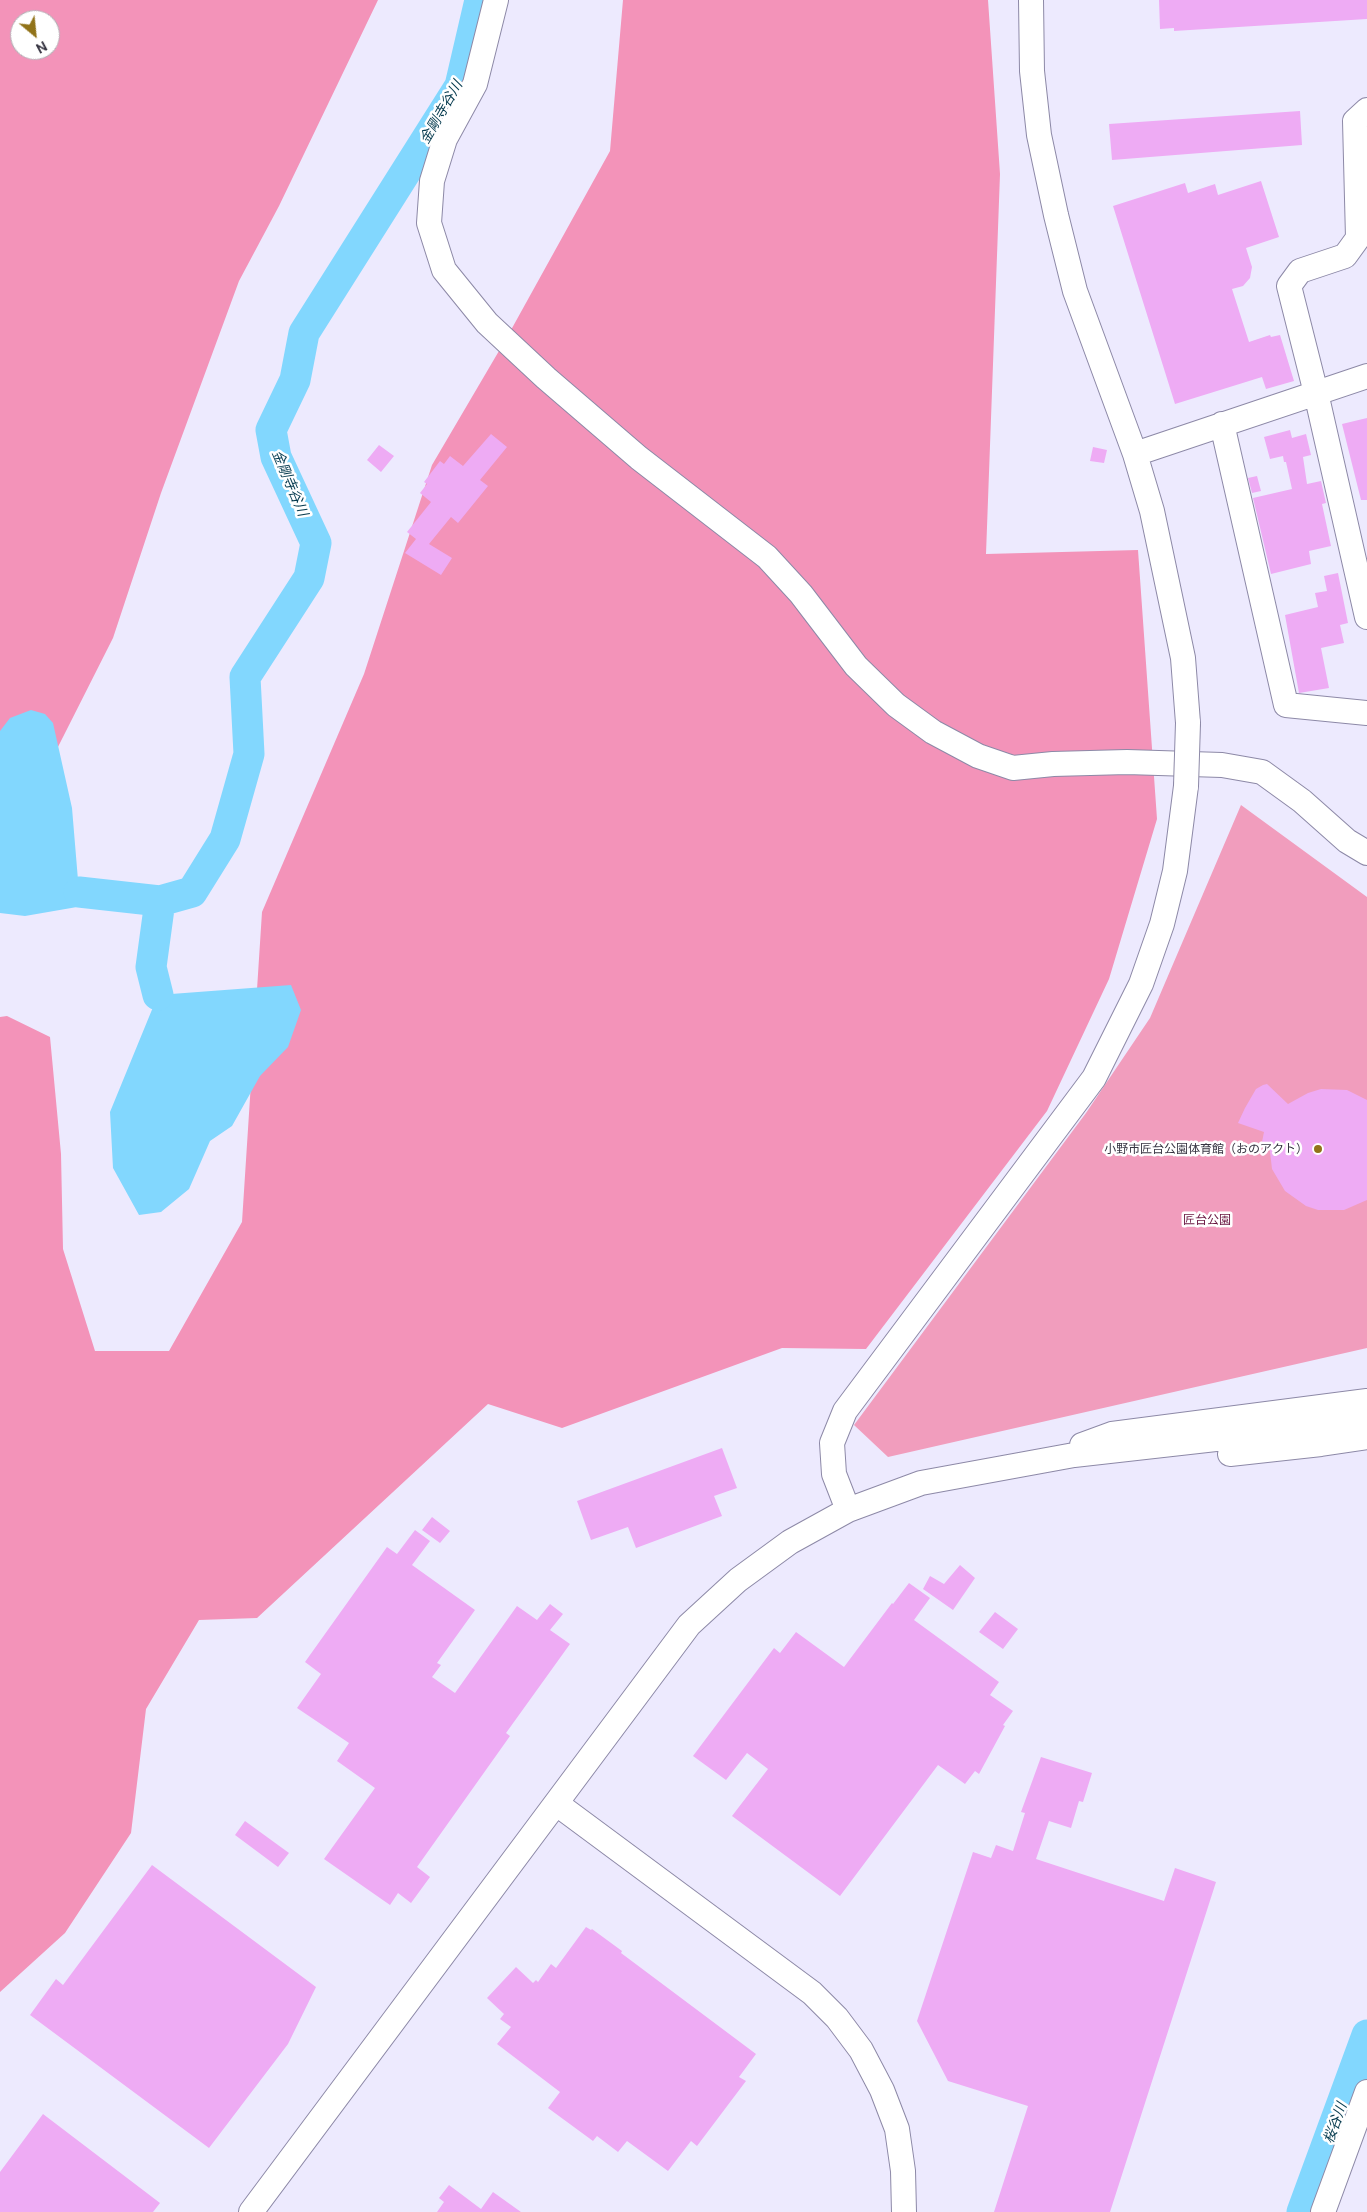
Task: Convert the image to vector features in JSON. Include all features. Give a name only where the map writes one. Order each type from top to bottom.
[{"type":"street","points":[[496,0],[475,84],[445,139],[432,181],[430,223],[444,270],[487,323],[546,378],[639,458],[767,557],[801,594],[856,666],[896,705],[933,732],[978,756],[1013,768],[1053,764],[1127,762],[1222,765],[1262,772],[1302,801],[1347,841],[1367,853]]},
{"type":"street","points":[[848,1510],[834,1474],[832,1443],[844,1411],[1094,1078],[1141,984],[1162,924],[1176,870],[1186,786],[1188,723],[1181,648],[1152,511],[1135,454],[1075,291],[1056,215],[1039,135],[1032,70],[1031,0]]},
{"type":"street","points":[[1367,110],[1355,121],[1358,238],[1344,256],[1300,271],[1289,286],[1316,393],[1367,617]]},
{"type":"street","points":[[1135,454],[1367,376]]},
{"type":"street","points":[[1222,424],[1286,705],[1367,713]]},
{"type":"street","points":[[1033,1463],[1112,1434],[1367,1402]]},
{"type":"street","points":[[251,2212],[689,1625],[738,1580],[790,1542],[848,1510],[920,1484],[1074,1455],[1260,1434],[1367,1419]]},
{"type":"street","points":[[1033,1463],[1118,1464],[1270,1450],[1367,1438]]},
{"type":"street","points":[[557,1804],[812,1993],[838,2018],[861,2050],[882,2090],[896,2129],[903,2171],[904,2212]]},
{"type":"street","points":[[1323,2212],[1367,2092]]},
{"type":"green space","name":"匠台公園","points":[[1241,805],[1367,897],[1367,1348],[888,1457],[854,1425],[1086,1113],[1150,1018]]},
{"type":"shaded area","points":[[0,0],[378,0],[279,206],[239,281],[161,493],[113,638],[13,836],[0,843]]},
{"type":"shaded area","points":[[623,0],[988,0],[1000,174],[986,554],[1138,550],[1157,819],[1109,979],[1047,1111],[866,1349],[782,1348],[562,1428],[488,1404],[257,1618],[199,1620],[146,1709],[131,1833],[65,1933],[0,1992],[0,1017],[7,1016],[50,1037],[61,1154],[63,1249],[95,1351],[169,1351],[242,1222],[262,912],[364,674],[432,465],[506,339],[610,151]]},
{"type":"water","points":[[31,710],[45,714],[53,723],[72,808],[79,892],[77,907],[25,916],[0,913],[0,731],[10,718]]},
{"type":"water","points":[[291,985],[301,1010],[288,1047],[260,1076],[232,1126],[210,1141],[189,1189],[161,1212],[139,1215],[113,1168],[110,1112],[158,995]]},
{"type":"building","points":[[1159,0],[1367,0],[1367,19],[1174,31],[1174,28],[1160,29]]},
{"type":"building","points":[[1300,111],[1302,145],[1112,160],[1109,124]]},
{"type":"building","points":[[1261,181],[1279,237],[1246,248],[1252,267],[1250,278],[1243,286],[1232,289],[1249,342],[1270,335],[1271,337],[1280,335],[1294,381],[1266,389],[1262,377],[1175,404],[1113,206],[1185,183],[1188,193],[1215,184],[1218,195]]},
{"type":"building","points":[[1367,418],[1367,500],[1361,500],[1342,424]]},
{"type":"building","points":[[1290,430],[1292,438],[1306,434],[1311,455],[1303,457],[1307,484],[1321,481],[1326,503],[1322,504],[1331,546],[1309,551],[1311,564],[1271,574],[1253,498],[1292,489],[1283,456],[1270,459],[1264,437]]},
{"type":"building","points":[[491,434],[507,447],[480,480],[488,486],[458,523],[451,517],[429,544],[452,558],[441,575],[405,553],[416,539],[407,532],[431,502],[420,493],[427,484],[424,482],[440,461],[444,464],[450,456],[463,466]]},
{"type":"building","points":[[379,445],[394,456],[381,472],[367,460]]},
{"type":"building","points":[[1093,447],[1107,450],[1104,463],[1090,461]]},
{"type":"building","points":[[1257,476],[1261,491],[1252,493],[1248,478]]},
{"type":"building","points":[[1338,573],[1348,623],[1340,625],[1344,643],[1321,648],[1329,688],[1299,693],[1285,615],[1318,607],[1315,593],[1327,591],[1324,576]]},
{"type":"building","name":"小野市匠台公園体育館（おのアクト）","points":[[1267,1084],[1288,1104],[1308,1093],[1321,1089],[1347,1090],[1367,1100],[1367,1200],[1344,1210],[1318,1210],[1306,1206],[1285,1191],[1272,1169],[1269,1143],[1262,1142],[1264,1132],[1238,1123],[1256,1089]]},
{"type":"building","points":[[722,1448],[737,1488],[714,1496],[722,1516],[636,1548],[628,1527],[591,1540],[577,1501]]},
{"type":"building","points":[[432,1517],[450,1531],[440,1543],[422,1530]]},
{"type":"building","points":[[415,1530],[430,1541],[412,1565],[475,1610],[437,1663],[441,1665],[432,1677],[455,1693],[517,1606],[537,1620],[550,1604],[563,1614],[550,1630],[570,1644],[506,1733],[510,1736],[417,1867],[430,1877],[411,1903],[398,1893],[390,1905],[324,1859],[375,1788],[337,1761],[349,1743],[297,1708],[321,1674],[305,1662],[387,1547],[397,1554]]},
{"type":"building","points":[[960,1565],[975,1578],[953,1610],[923,1589],[930,1576],[944,1584]]},
{"type":"building","points":[[909,1583],[930,1598],[914,1620],[999,1682],[990,1695],[1013,1711],[1003,1725],[1005,1726],[979,1774],[975,1771],[965,1784],[938,1765],[840,1896],[732,1816],[768,1769],[747,1753],[726,1780],[693,1756],[774,1648],[780,1653],[796,1632],[844,1667]]},
{"type":"building","points":[[995,1612],[1018,1629],[1003,1649],[979,1632]]},
{"type":"building","points":[[1041,1757],[1092,1773],[1083,1802],[1079,1801],[1071,1828],[1049,1821],[1036,1859],[1164,1901],[1175,1868],[1216,1882],[1110,2212],[994,2212],[1028,2106],[948,2081],[917,2021],[973,1852],[991,1858],[996,1845],[1013,1851],[1025,1813],[1021,1812]]},
{"type":"building","points":[[245,1821],[289,1853],[278,1867],[235,1835]]},
{"type":"building","points":[[152,1865],[316,1987],[288,2044],[209,2148],[30,2015],[56,1979],[63,1985]]},
{"type":"building","points":[[586,1927],[592,1929],[622,1951],[621,1953],[756,2054],[739,2077],[746,2081],[697,2146],[691,2141],[668,2171],[627,2141],[618,2152],[597,2136],[593,2141],[548,2108],[560,2092],[497,2044],[511,2027],[500,2019],[504,2014],[487,1998],[516,1967],[533,1983],[536,1980],[538,1982],[551,1964],[556,1968]]},
{"type":"building","points":[[43,2114],[160,2203],[153,2212],[0,2212],[0,2172]]},
{"type":"building","points":[[449,2185],[481,2209],[493,2192],[521,2212],[437,2212],[444,2202],[439,2198]]},
{"type":"waterway","name":"金剛寺谷川","points":[[158,995],[151,967],[160,901],[192,892],[225,839],[249,754],[245,677],[309,578],[316,543],[276,457],[271,430],[295,380],[304,333],[460,86],[480,0]]},
{"type":"waterway","name":"金剛寺谷川","points":[[79,892],[160,901]]},
{"type":"waterway","name":"桜谷川","points":[[1302,2212],[1367,2035]]},
{"type":"place","name":"小野市匠台公園体育館（おのアクト）","points":[[1318,1149]]}]
